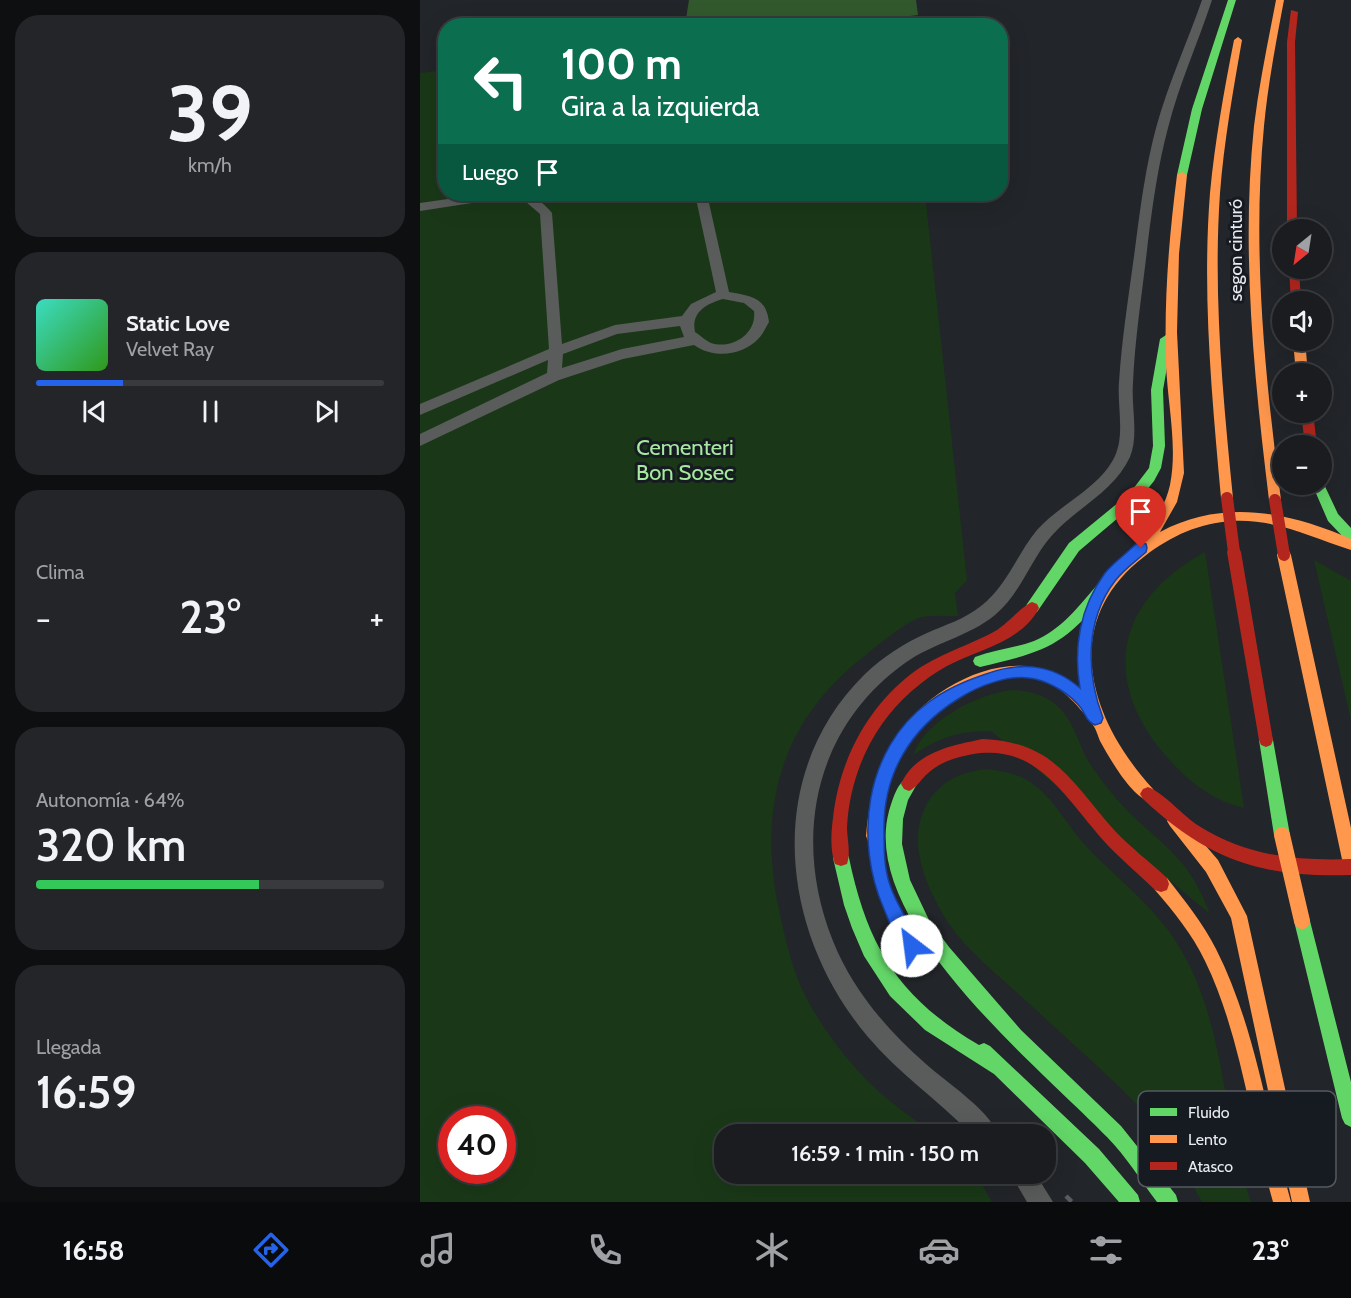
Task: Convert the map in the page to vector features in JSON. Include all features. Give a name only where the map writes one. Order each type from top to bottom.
[{"type":"main road","points":[[1141,548],[1173,499],[1178,475],[1179,461],[1172,387],[1171,313],[1175,242],[1187,148],[1197,105],[1232,0]]},
{"type":"main road","name":"segon cinturó","points":[[1280,0],[1261,103],[1256,146],[1253,232],[1258,361],[1284,555],[1351,865]]},
{"type":"main road","points":[[1293,219],[1291,42],[1295,0]]},
{"type":"main road","name":"segon cinturó","points":[[1240,31],[1219,146],[1213,243],[1215,359],[1227,498],[1282,835],[1351,1118]]},
{"type":"main road","points":[[1001,1068],[926,1020],[898,993],[872,957],[851,910],[843,876],[839,827],[843,793],[859,747],[871,726],[894,697],[935,665],[1010,630],[1030,610],[1073,547],[1137,494],[1148,481],[1157,460],[1159,372],[1171,313]]},
{"type":"main road","points":[[1323,495],[1329,510],[1351,536]]},
{"type":"main road","points":[[933,684],[981,660],[1049,641],[1068,628],[1119,566],[1141,548],[1180,527],[1201,520],[1242,515],[1287,521],[1310,527],[1351,544]]},
{"type":"main road","points":[[1103,588],[1091,612],[1084,640],[1084,670],[1089,702],[1101,734],[1121,766],[1145,795],[1175,821],[1211,844],[1248,858],[1310,869],[1351,865]]},
{"type":"main road","points":[[876,853],[876,810],[889,763],[909,731],[933,707],[947,697],[993,676],[1023,671],[1035,672],[1065,685],[1085,702],[1095,718]]},
{"type":"main road","points":[[1138,1160],[1106,1123],[1016,1037],[926,931],[908,897],[896,856],[895,817],[904,792],[922,769],[933,760],[958,748],[987,745],[1031,755],[1058,772],[1112,839],[1162,884],[1191,919],[1219,967],[1231,998],[1252,1091]]},
{"type":"main road","points":[[1175,821],[1212,864],[1224,883],[1239,916],[1277,1091]]},
{"type":"main road","points":[[972,1008],[1016,1037]]},
{"type":"main road","points":[[953,1022],[1092,1156],[1131,1202]]},
{"type":"main road","points":[[1158,1187],[1169,1202]]},
{"type":"main road","points":[[1277,1187],[1282,1202]]},
{"type":"main road","points":[[1297,1187],[1300,1202]]},
{"type":"lane","points":[[976,1124],[888,1044],[857,1006],[832,965],[816,923],[806,880],[802,838],[806,803],[822,752],[839,718],[856,696],[878,674],[903,655],[987,612],[1001,598],[1020,566],[1046,531],[1102,483],[1123,456],[1127,435],[1125,391],[1132,320],[1158,148],[1166,114],[1207,0]]},
{"type":"lane","points":[[420,207],[459,201]]},
{"type":"lane","points":[[531,201],[546,213],[556,351],[554,376]]},
{"type":"lane","points":[[702,201],[723,295]]},
{"type":"lane","points":[[723,295],[747,299],[757,305],[764,321],[753,338],[730,348],[704,346],[689,334],[687,320],[690,313],[703,301],[723,295]]},
{"type":"lane","points":[[420,410],[556,351],[615,330],[687,320]]},
{"type":"lane","points":[[420,440],[554,376],[622,354],[694,340]]},
{"type":"lane","points":[[1029,1184],[1041,1202]]},
{"type":"green space","points":[[689,0],[916,0],[918,15],[893,18],[686,18]]},
{"type":"green space","name":"Cementeri Bon Sosec","points":[[438,71],[438,201],[926,201],[967,580],[955,593],[958,616],[922,617],[900,628],[833,685],[810,713],[792,743],[780,775],[773,809],[771,844],[774,881],[785,937],[795,972],[809,1003],[849,1061],[885,1097],[920,1124],[714,1124],[714,1184],[982,1184],[992,1202],[420,1202],[420,73]]},
{"type":"green space","points":[[1205,552],[1244,808],[1211,795],[1183,774],[1166,756],[1145,727],[1131,698],[1126,670],[1127,643],[1136,617],[1152,593],[1175,571]]},
{"type":"green space","points":[[1314,560],[1351,581],[1351,720]]},
{"type":"green space","points":[[1012,690],[1040,695],[1061,710],[1100,778],[1128,811],[1181,862],[1198,887],[1210,914],[991,731],[950,736],[913,755],[929,731],[954,711],[983,697]]},
{"type":"green space","points":[[989,769],[1016,775],[1037,787],[1085,845],[1164,924],[1191,968],[1204,1000],[1225,1091],[1138,1091],[1138,1106],[1096,1064],[971,951],[956,934],[928,885],[919,855],[919,825],[924,810],[935,792],[950,780],[978,770]]},
{"type":"green space","points":[[1193,1187],[1246,1187],[1251,1202],[1202,1202]]},
{"type":"traffic: fast","points":[[1182,175],[1197,109],[1232,0]]},
{"type":"traffic: fast","points":[[1032,608],[1074,547],[1134,497],[1150,478],[1155,468],[1159,446],[1157,390],[1166,339]]},
{"type":"traffic: fast","points":[[1323,495],[1333,517],[1351,536]]},
{"type":"traffic: fast","points":[[980,661],[1025,650],[1048,641],[1066,629],[1102,589]]},
{"type":"traffic: fast","points":[[1266,740],[1282,835]]},
{"type":"traffic: fast","points":[[909,784],[901,797],[895,819],[894,844],[902,881],[923,926],[943,953],[1015,1036],[1115,1132],[1138,1162]]},
{"type":"traffic: fast","points":[[841,858],[860,928],[870,950],[896,990],[912,1008],[939,1030],[1001,1068]]},
{"type":"traffic: fast","points":[[1302,921],[1351,1118]]},
{"type":"traffic: fast","points":[[984,1052],[1092,1156],[1131,1202]]},
{"type":"traffic: fast","points":[[1157,1187],[1169,1202]]},
{"type":"traffic: slow","points":[[1275,500],[1256,313],[1254,220],[1259,126],[1280,0]]},
{"type":"traffic: slow","points":[[1227,498],[1216,368],[1213,238],[1219,152],[1238,40]]},
{"type":"traffic: slow","points":[[1141,548],[1167,510],[1174,494],[1178,473],[1172,385],[1171,306],[1182,175]]},
{"type":"traffic: slow","points":[[1300,351],[1301,363]]},
{"type":"traffic: slow","points":[[1148,794],[1131,776],[1104,734],[1094,710],[1088,686],[1085,662],[1086,637],[1092,612],[1099,597],[1116,573],[1150,545],[1172,532],[1219,517],[1263,517],[1293,523],[1351,545]]},
{"type":"traffic: slow","points":[[1284,555],[1351,864]]},
{"type":"traffic: slow","points":[[874,836],[881,788],[893,754],[911,729],[926,714],[962,688],[1003,672],[1024,671],[1043,674],[1073,692],[1095,718]]},
{"type":"traffic: slow","points":[[1175,821],[1212,866],[1239,916],[1277,1091]]},
{"type":"traffic: slow","points":[[1282,835],[1302,921]]},
{"type":"traffic: slow","points":[[1161,884],[1189,918],[1210,954],[1227,994],[1240,1035],[1253,1091]]},
{"type":"traffic: slow","points":[[1278,1187],[1282,1202]]},
{"type":"traffic: slow","points":[[1298,1187],[1301,1202]]},
{"type":"traffic: jam","points":[[1292,219],[1291,42],[1294,12]]},
{"type":"traffic: jam","points":[[1295,279],[1295,291]]},
{"type":"traffic: jam","points":[[1308,423],[1310,435]]},
{"type":"traffic: jam","points":[[1227,498],[1234,552]]},
{"type":"traffic: jam","points":[[1275,500],[1284,555]]},
{"type":"traffic: jam","points":[[1234,552],[1266,740]]},
{"type":"traffic: jam","points":[[841,858],[839,829],[842,800],[850,771],[877,719],[917,678],[942,662],[1002,634],[1023,619],[1032,608]]},
{"type":"traffic: jam","points":[[909,784],[918,772],[930,763],[956,751],[983,745],[1007,747],[1027,754],[1045,765],[1062,780],[1114,841],[1161,884]]},
{"type":"traffic: jam","points":[[1148,794],[1193,831],[1216,845],[1240,855],[1293,866],[1351,867]]},
{"type":"route","points":[[912,946],[902,931],[882,885],[874,838],[876,810],[882,782],[892,756],[909,731],[933,707],[947,697],[979,681],[1009,672],[1035,672],[1065,685],[1085,702],[1095,718],[1089,702],[1084,670],[1084,640],[1091,612],[1111,576],[1119,566],[1141,548]]}]
